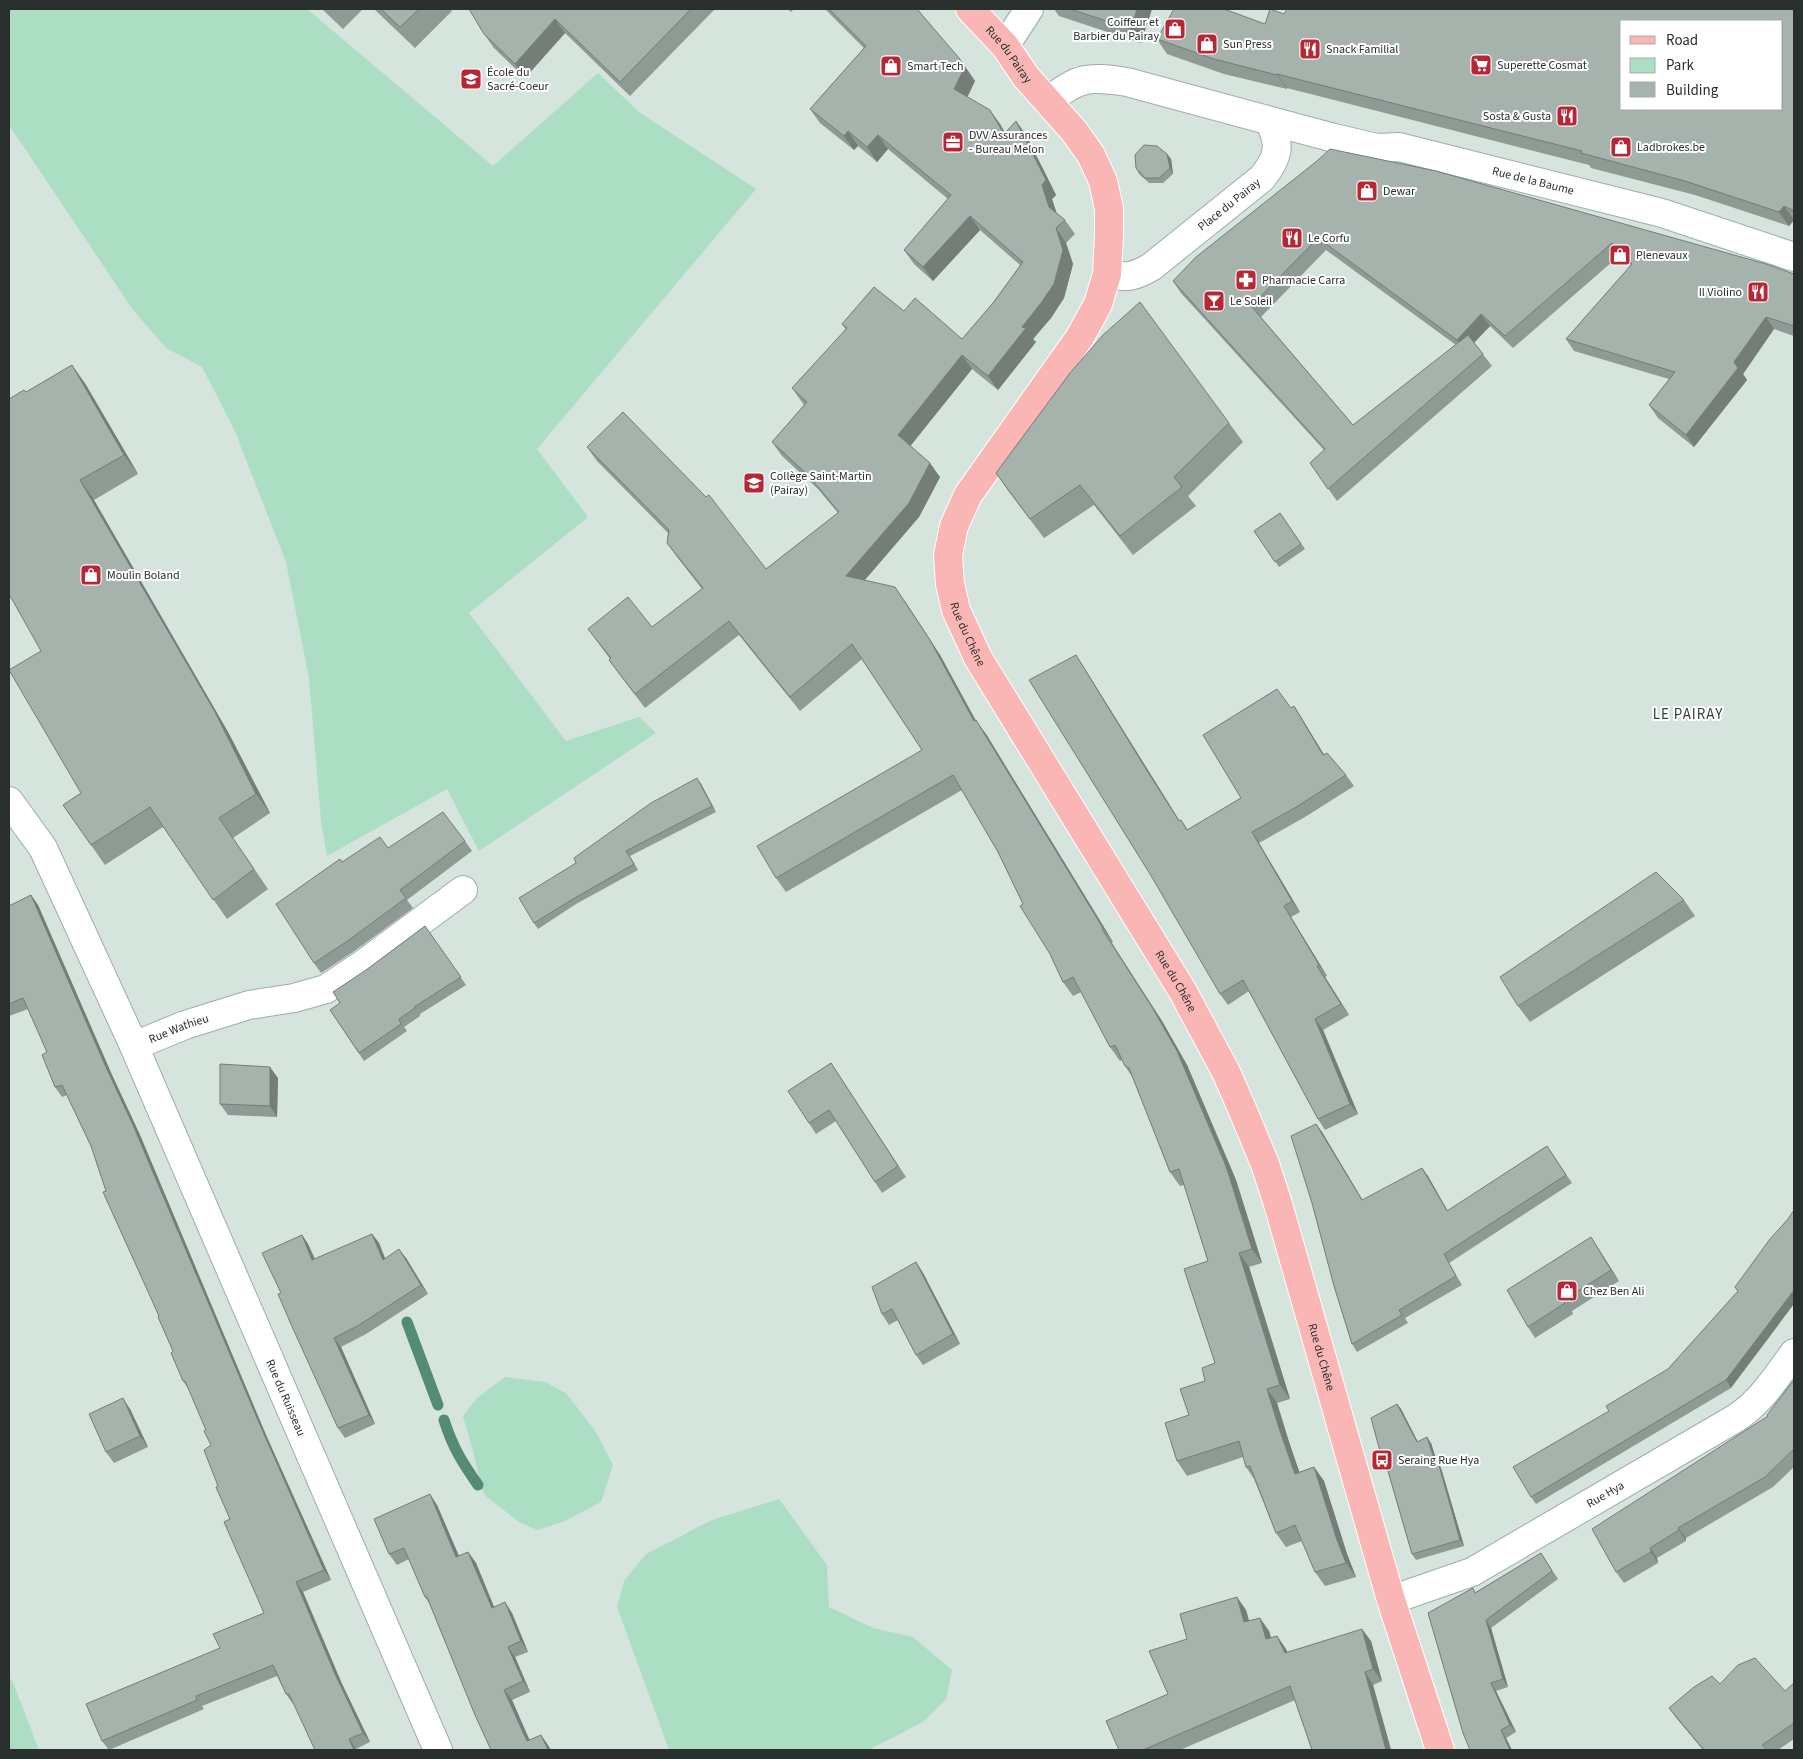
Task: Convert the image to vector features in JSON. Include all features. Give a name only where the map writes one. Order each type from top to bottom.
[{"type":"main road","name":"Rue du Pairay","points":[[970,9],[1005,46],[1026,77],[1048,101]]},
{"type":"main road","points":[[1048,101],[1074,131],[1091,155],[1103,180],[1110,235],[1107,274]]},
{"type":"main road","name":"Rue du Chêne","points":[[1107,274],[1098,304],[1080,337],[968,495],[954,526],[948,555],[950,584],[956,610],[966,636],[978,658],[1182,990],[1226,1072],[1243,1111],[1265,1164],[1278,1204],[1391,1600],[1440,1750]]},
{"type":"street","points":[[1005,46],[1029,9]]},
{"type":"street","points":[[1048,101],[1067,86],[1087,79],[1107,79],[1127,82],[1269,121]]},
{"type":"street","name":"Rue de la Baume","points":[[1269,121],[1378,148],[1399,147],[1662,213],[1794,257]]},
{"type":"street","name":"Place du Pairay","points":[[1107,274],[1123,277],[1136,276],[1151,267],[1262,178],[1272,165],[1277,149],[1276,135],[1269,121]]},
{"type":"street","name":"Rue Wathieu","points":[[9,801],[43,848],[134,1046],[185,1025],[249,1005],[294,998],[326,989],[362,965],[463,890]]},
{"type":"street","name":"Rue du Ruisseau","points":[[134,1046],[438,1750]]},
{"type":"street","name":"Rue Hya","points":[[1391,1600],[1472,1572],[1736,1418],[1749,1409],[1763,1395],[1794,1352]]},
{"type":"green space","points":[[9,9],[307,9],[493,166],[598,73],[639,112],[756,189],[537,449],[588,517],[469,613],[566,741],[639,717],[656,733],[479,851],[447,789],[327,856],[321,821],[309,678],[286,562],[234,429],[202,367],[166,348],[133,310],[9,125]]},
{"type":"green space","points":[[505,1377],[545,1382],[566,1393],[596,1432],[613,1465],[601,1502],[565,1521],[537,1530],[519,1522],[487,1497],[482,1490],[463,1416],[476,1399]]},
{"type":"green space","points":[[779,1499],[827,1565],[829,1607],[873,1628],[913,1637],[952,1670],[946,1699],[923,1722],[868,1750],[669,1750],[617,1607],[624,1581],[646,1554],[712,1520]]},
{"type":"green space","points":[[9,1678],[12,1680],[39,1750],[9,1750]]},
{"type":"building","points":[[381,9],[419,9],[400,27]]},
{"type":"building","points":[[469,9],[691,9],[620,82],[555,19],[515,64],[484,34]]},
{"type":"building","points":[[829,9],[917,9],[965,67],[954,89],[990,110],[1004,134],[1016,121],[1046,180],[1042,185],[1049,207],[1065,220],[1056,228],[1063,250],[1054,284],[1022,327],[1026,328],[988,376],[962,355],[898,435],[930,463],[909,503],[846,576],[895,587],[930,640],[974,721],[976,720],[1177,1051],[1226,1166],[1252,1249],[1239,1253],[1280,1385],[1267,1389],[1279,1428],[1295,1474],[1314,1467],[1346,1563],[1315,1572],[1295,1525],[1276,1533],[1250,1466],[1246,1467],[1239,1441],[1177,1461],[1165,1423],[1189,1415],[1180,1389],[1205,1381],[1202,1368],[1215,1363],[1184,1269],[1208,1261],[1179,1169],[1170,1172],[1129,1068],[1125,1066],[1115,1045],[1110,1047],[1073,977],[1063,982],[1050,954],[1020,906],[1023,904],[998,852],[953,775],[776,878],[757,846],[922,750],[852,644],[790,697],[729,621],[635,694],[609,660],[611,658],[588,629],[628,597],[652,627],[703,588],[667,543],[669,530],[587,447],[623,412],[706,497],[709,495],[766,569],[839,512],[808,475],[772,442],[807,402],[792,388],[847,328],[842,324],[874,287],[904,311],[915,298],[962,339],[993,303],[1023,262],[970,216],[923,267],[904,250],[951,195],[878,135],[867,147],[848,131],[844,136],[810,109],[866,46]]},
{"type":"building","points":[[1070,9],[1137,9],[1131,29]]},
{"type":"building","points":[[1174,9],[1224,9],[1265,24],[1270,9],[1284,14],[1287,9],[1794,9],[1794,211],[1784,206],[1779,212],[1685,181],[1581,153],[1582,151],[1214,59],[1157,39]]},
{"type":"building","points":[[1144,145],[1157,146],[1167,154],[1170,168],[1159,178],[1145,178],[1136,168],[1135,155]]},
{"type":"building","points":[[1330,149],[1436,171],[1766,264],[1794,274],[1794,326],[1766,317],[1734,362],[1738,368],[1686,435],[1649,405],[1675,372],[1566,339],[1632,264],[1612,243],[1505,336],[1481,314],[1457,340],[1318,238],[1251,306],[1353,425],[1468,335],[1483,354],[1328,489],[1310,463],[1325,449],[1173,281],[1196,257]]},
{"type":"building","points":[[1140,302],[1229,423],[1174,477],[1182,487],[1120,536],[1080,485],[1030,519],[996,473],[1070,373],[1103,335]]},
{"type":"building","name":"Moulin Boland","points":[[72,365],[124,455],[80,480],[215,712],[256,794],[219,818],[254,869],[213,900],[150,807],[91,845],[63,805],[81,793],[9,670],[41,651],[9,594],[9,399],[24,390],[26,392]]},
{"type":"building","points":[[1280,513],[1301,544],[1275,562],[1254,531]]},
{"type":"building","points":[[1076,655],[1146,769],[1179,821],[1181,820],[1187,830],[1241,798],[1203,735],[1277,689],[1291,708],[1294,706],[1323,755],[1327,753],[1346,775],[1298,806],[1252,832],[1292,901],[1284,906],[1319,965],[1317,966],[1341,1004],[1315,1019],[1350,1104],[1318,1119],[1243,980],[1220,994],[1150,874],[1029,680]]},
{"type":"building","points":[[697,778],[712,806],[626,851],[634,864],[534,923],[519,898],[576,863],[574,858],[651,803]]},
{"type":"building","points":[[443,812],[465,841],[400,890],[406,898],[314,963],[276,904],[340,859],[342,862],[380,837],[388,848]]},
{"type":"building","points":[[1656,872],[1684,900],[1518,1006],[1500,977]]},
{"type":"building","points":[[31,895],[133,1125],[260,1425],[324,1570],[296,1582],[335,1674],[363,1733],[349,1739],[354,1750],[315,1750],[273,1665],[196,1696],[197,1700],[102,1741],[86,1704],[220,1648],[213,1634],[264,1613],[224,1522],[230,1519],[216,1487],[218,1486],[204,1450],[211,1445],[204,1431],[206,1430],[171,1353],[173,1351],[159,1316],[103,1192],[106,1191],[91,1146],[62,1085],[55,1087],[42,1055],[47,1052],[23,998],[9,1004],[9,906]]},
{"type":"building","points":[[425,926],[461,977],[414,1007],[399,1019],[401,1024],[359,1053],[330,1010],[340,1003],[333,992]]},
{"type":"building","points":[[831,1063],[898,1166],[875,1182],[829,1110],[809,1123],[788,1091]]},
{"type":"building","points":[[220,1064],[270,1067],[270,1106],[220,1104]]},
{"type":"building","points":[[1316,1124],[1362,1200],[1422,1168],[1447,1211],[1547,1146],[1566,1175],[1444,1254],[1456,1276],[1399,1310],[1402,1315],[1352,1344],[1291,1136]]},
{"type":"building","points":[[1794,1210],[1794,1290],[1726,1380],[1531,1497],[1513,1467],[1609,1411],[1606,1406],[1668,1369],[1738,1291],[1735,1287]]},
{"type":"building","points":[[372,1234],[383,1260],[399,1249],[421,1285],[359,1325],[334,1338],[369,1415],[338,1428],[290,1322],[278,1294],[281,1293],[262,1253],[302,1235],[312,1260]]},
{"type":"building","name":"Chez Ben Ali","points":[[1591,1237],[1611,1270],[1564,1300],[1565,1303],[1528,1327],[1507,1290]]},
{"type":"building","points":[[916,1262],[953,1334],[916,1355],[892,1309],[882,1314],[872,1287]]},
{"type":"building","points":[[1794,1380],[1794,1449],[1765,1477],[1678,1528],[1679,1530],[1650,1548],[1651,1552],[1616,1572],[1592,1529],[1768,1416]]},
{"type":"building","points":[[123,1398],[140,1436],[106,1452],[89,1414]]},
{"type":"building","points":[[1397,1404],[1417,1442],[1427,1437],[1435,1462],[1438,1462],[1460,1540],[1412,1554],[1371,1418]]},
{"type":"building","points":[[430,1494],[456,1557],[468,1552],[492,1608],[505,1602],[521,1641],[508,1647],[523,1681],[504,1690],[527,1741],[541,1735],[548,1750],[491,1750],[427,1597],[425,1597],[404,1548],[389,1554],[374,1519]]},
{"type":"building","points":[[1541,1553],[1552,1571],[1486,1620],[1503,1679],[1491,1683],[1510,1725],[1501,1730],[1510,1750],[1470,1750],[1463,1733],[1428,1613],[1473,1588],[1475,1593]]},
{"type":"building","points":[[1237,1597],[1244,1622],[1260,1618],[1266,1639],[1277,1636],[1285,1653],[1362,1629],[1373,1669],[1365,1672],[1386,1750],[1312,1750],[1290,1686],[1143,1750],[1119,1750],[1106,1721],[1168,1694],[1149,1651],[1187,1639],[1180,1614]]},
{"type":"building","points":[[1755,1658],[1785,1691],[1794,1683],[1794,1723],[1762,1745],[1767,1750],[1704,1750],[1669,1708],[1694,1687],[1712,1676],[1720,1684],[1738,1665]]},
{"type":"waterway","points":[[407,1322],[438,1405]]},
{"type":"waterway","points":[[444,1420],[458,1454],[478,1485]]},
{"type":"place","name":"Coiffeur et Barbier du Pairay","points":[[1175,29]]},
{"type":"place","name":"Sun Press","points":[[1207,44]]},
{"type":"place","name":"Snack Familial","points":[[1310,49]]},
{"type":"place","name":"Superette Cosmat","points":[[1481,65]]},
{"type":"place","name":"Smart Tech","points":[[891,66]]},
{"type":"place","name":"École du Sacré-Coeur","points":[[471,79]]},
{"type":"place","name":"Sosta & Gusta","points":[[1567,116]]},
{"type":"place","name":"DVV Assurances - Bureau Melon","points":[[953,142]]},
{"type":"place","name":"Ladbrokes.be","points":[[1621,147]]},
{"type":"place","name":"Dewar","points":[[1367,191]]},
{"type":"place","name":"Le Corfu","points":[[1292,238]]},
{"type":"place","name":"Plenevaux","points":[[1620,255]]},
{"type":"place","name":"Pharmacie Carra","points":[[1246,280]]},
{"type":"place","name":"Il Violino","points":[[1758,292]]},
{"type":"place","name":"Le Soleil","points":[[1214,301]]},
{"type":"place","name":"Collège Saint-Martin (Pairay)","points":[[754,483]]},
{"type":"place","name":"Moulin Boland","points":[[91,575]]},
{"type":"place","name":"Chez Ben Ali","points":[[1567,1291]]},
{"type":"place","name":"Seraing Rue Hya","points":[[1382,1460]]},
{"type":"district","name":"LE PAIRAY","points":[[1688,714]]}]
